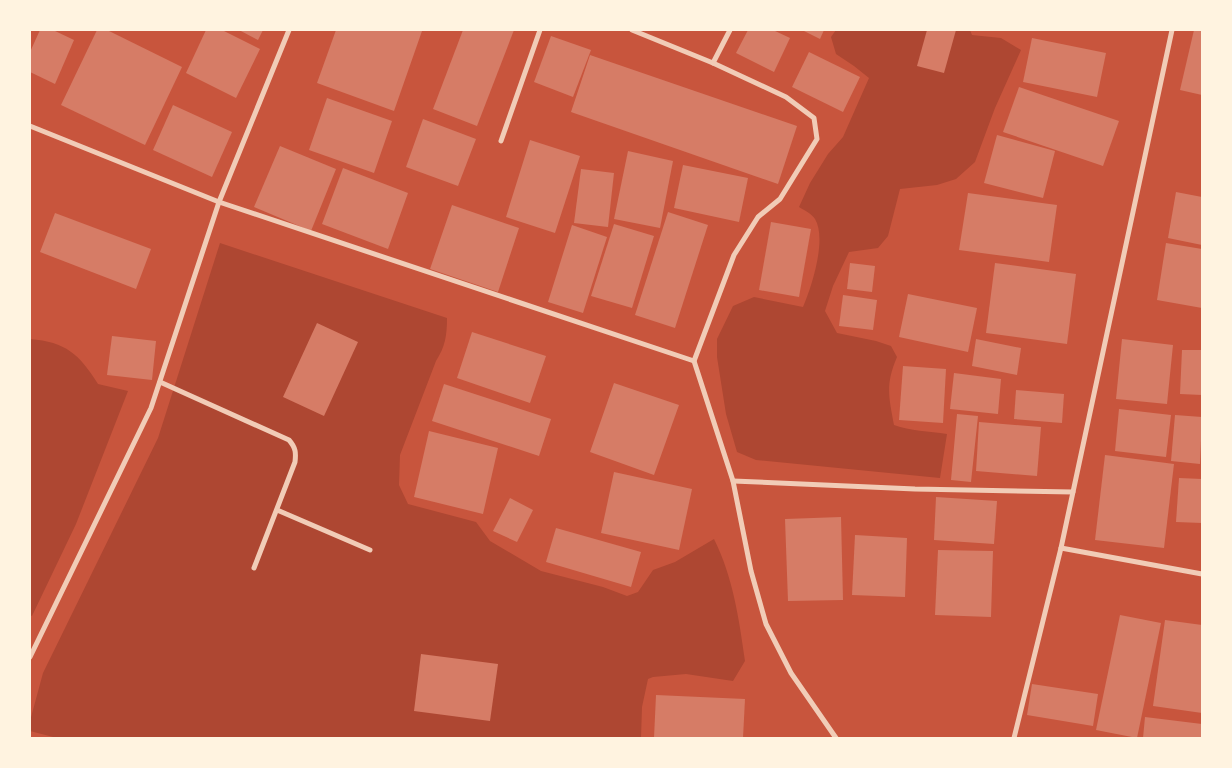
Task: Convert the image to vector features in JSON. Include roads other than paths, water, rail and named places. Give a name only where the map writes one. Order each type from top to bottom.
[{"type":"street","points":[[30,657],[151,408],[220,202],[288,30]]},
{"type":"street","points":[[501,141],[540,30]]},
{"type":"street","points":[[632,30],[713,63],[786,97],[814,118],[817,138],[780,199],[758,217],[734,255],[694,361],[733,481],[751,571],[766,624],[791,672],[836,738]]},
{"type":"street","points":[[713,63],[730,30]]},
{"type":"street","points":[[1014,738],[1061,548],[1172,30]]},
{"type":"street","points":[[30,126],[220,202],[694,361]]},
{"type":"street","points":[[160,382],[289,440],[294,446],[296,452],[295,462],[254,568]]},
{"type":"street","points":[[733,481],[915,489],[1073,492]]},
{"type":"street","points":[[277,510],[370,550]]},
{"type":"street","points":[[1061,548],[1202,574]]}]
